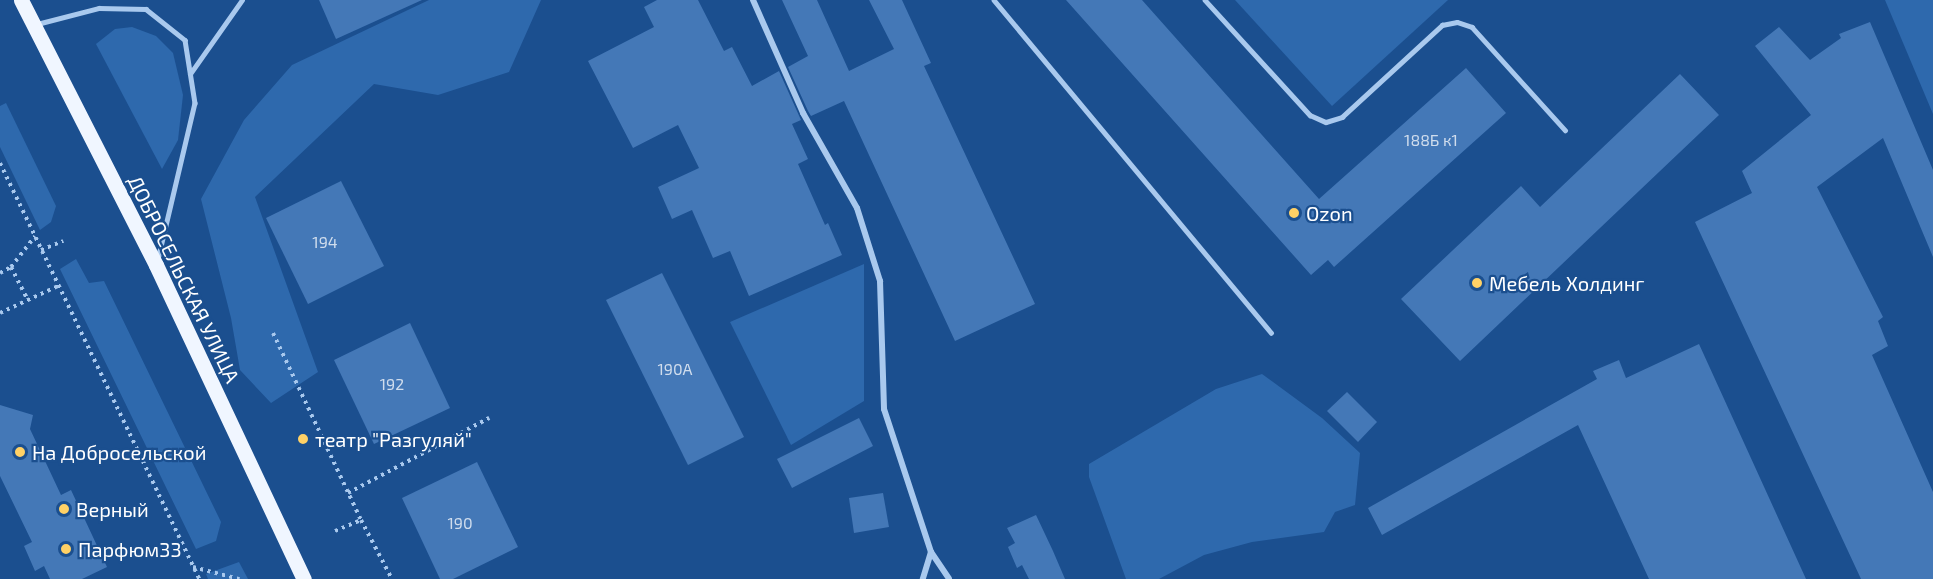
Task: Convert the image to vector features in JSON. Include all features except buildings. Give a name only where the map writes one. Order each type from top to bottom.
[{"type":"main road","name":"ДОБРОСЕЛЬСКАЯ УЛИЦА","points":[[21,0],[156,264],[304,579]]},
{"type":"street","points":[[753,0],[803,113],[856,208],[880,281],[884,409],[931,552],[949,579]]},
{"type":"street","points":[[923,579],[931,552]]},
{"type":"lane","points":[[190,74],[242,0]]},
{"type":"lane","points":[[994,0],[1271,333]]},
{"type":"lane","points":[[1205,0],[1310,114],[1326,122],[1341,117],[1442,25],[1456,22],[1472,27],[1565,130]]},
{"type":"lane","points":[[33,25],[99,8],[146,9],[185,40],[195,103],[156,264]]},
{"type":"path","points":[[0,163],[199,579]]},
{"type":"path","points":[[0,273],[11,267],[35,236]]},
{"type":"path","points":[[41,250],[63,240]]},
{"type":"path","points":[[11,267],[28,300]]},
{"type":"path","points":[[0,313],[58,286]]},
{"type":"path","points":[[273,333],[361,520],[392,579]]},
{"type":"path","points":[[348,493],[489,418]]},
{"type":"path","points":[[335,531],[361,520]]},
{"type":"path","points":[[193,567],[239,579]]},
{"type":"shaded area","points":[[429,0],[541,0],[509,72],[438,95],[374,84],[255,197],[318,372],[271,403],[240,370],[231,318],[201,199],[244,120],[292,65]]},
{"type":"shaded area","points":[[1235,0],[1448,0],[1332,106]]},
{"type":"shaded area","points":[[1885,0],[1933,0],[1933,114]]},
{"type":"shaded area","points":[[132,27],[156,36],[173,53],[183,95],[178,140],[162,169],[96,44],[115,29]]},
{"type":"shaded area","points":[[6,103],[56,206],[51,222],[40,230],[0,147],[0,106]]},
{"type":"shaded area","points":[[76,259],[89,283],[104,281],[221,522],[216,541],[196,549],[60,269]]},
{"type":"shaded area","points":[[864,264],[864,401],[791,445],[730,322]]},
{"type":"shaded area","points":[[1262,374],[1322,418],[1360,453],[1355,505],[1335,512],[1324,532],[1252,542],[1204,555],[1159,579],[1126,579],[1089,477],[1089,464],[1216,389]]},
{"type":"shaded area","points":[[239,562],[248,579],[208,579],[206,574]]},
{"type":"place","name":"Ozon","points":[[1294,213]]},
{"type":"place","name":"Мебель Холдинг","points":[[1477,283]]},
{"type":"place","name":"театр \"Разгуляй\"","points":[[303,439]]},
{"type":"place","name":"На Добросельской","points":[[20,452]]},
{"type":"place","name":"Верный","points":[[64,509]]},
{"type":"place","name":"Парфюм33","points":[[66,549]]}]
